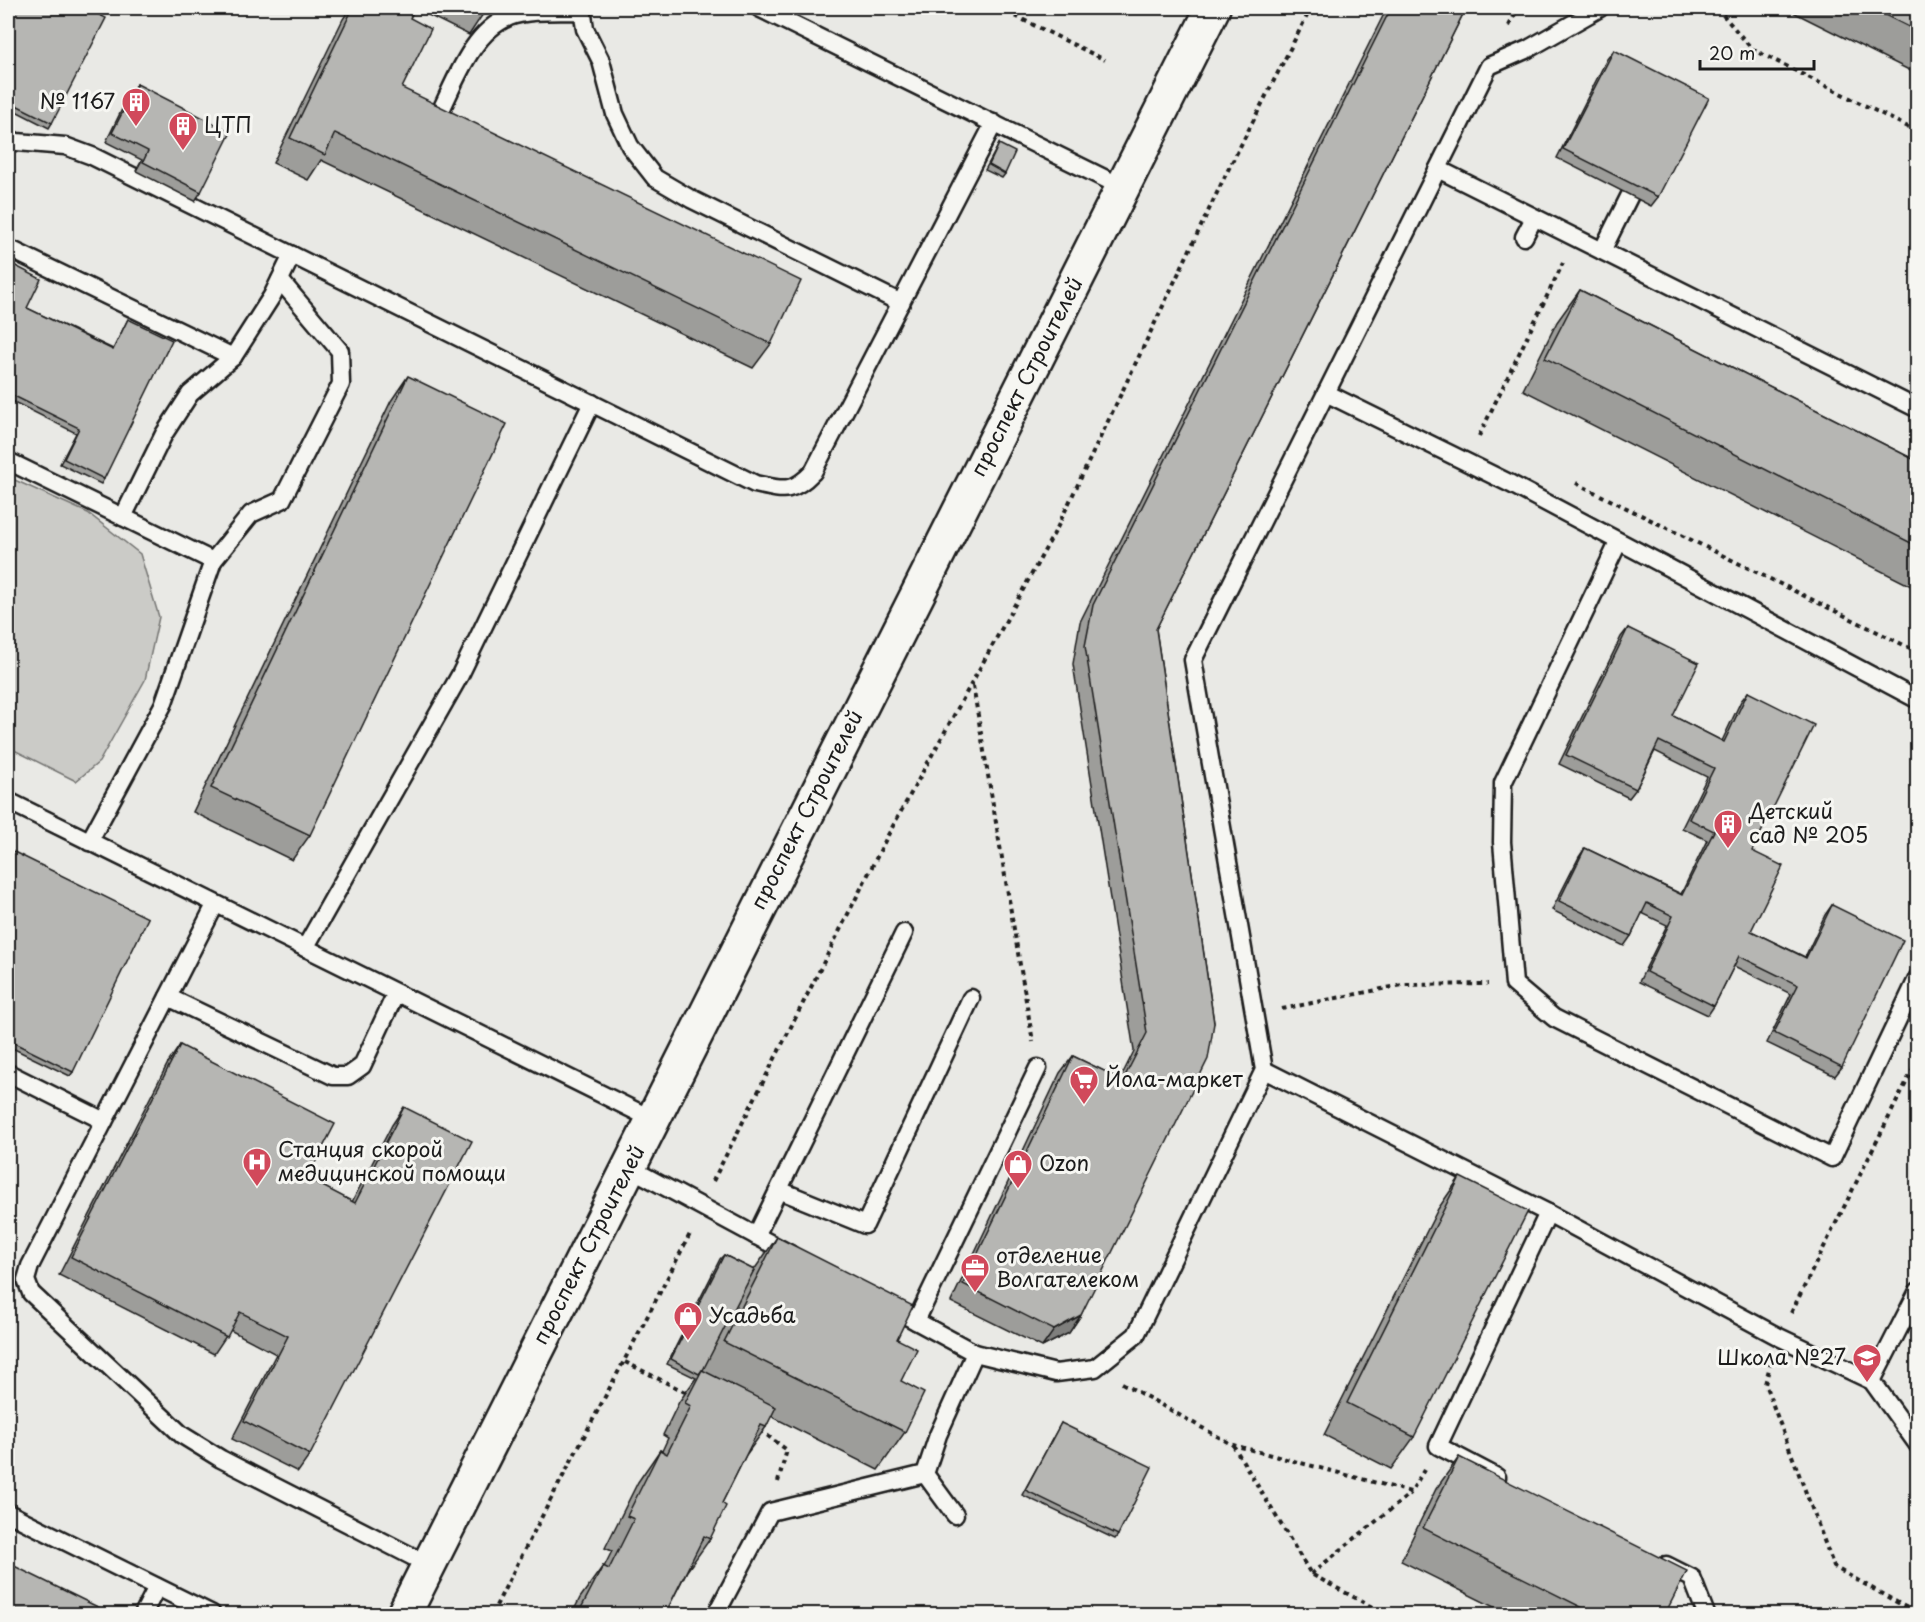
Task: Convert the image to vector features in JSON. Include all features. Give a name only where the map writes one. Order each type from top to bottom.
[{"type":"main road","name":"проспект Строителей","points":[[404,1614],[1213,8]]},
{"type":"lane","points":[[759,8],[1122,187]]},
{"type":"lane","points":[[876,1299],[975,1353],[1056,1373],[1095,1368],[1136,1335],[1264,1070],[1192,660],[1489,66],[1528,49],[1600,8]]},
{"type":"lane","points":[[440,112],[468,56],[487,33],[509,17],[582,9],[585,29],[601,61],[615,114],[630,146],[655,178],[692,199],[901,303]]},
{"type":"lane","points":[[8,138],[17,142],[65,146],[92,156],[755,484],[779,489],[799,486],[813,472],[994,123]]},
{"type":"lane","points":[[1438,169],[1917,409]]},
{"type":"lane","points":[[1602,251],[1630,195]]},
{"type":"lane","points":[[1524,237],[1534,218]]},
{"type":"lane","points":[[8,248],[233,357]]},
{"type":"lane","points":[[123,517],[164,434],[190,394],[233,357],[280,280],[292,255]]},
{"type":"lane","points":[[89,842],[163,705],[213,561],[250,514],[282,500],[341,384],[340,351],[280,280]]},
{"type":"lane","points":[[1326,393],[1511,484],[1618,543],[1917,700]]},
{"type":"lane","points":[[305,948],[460,675],[592,403]]},
{"type":"lane","points":[[8,461],[213,561]]},
{"type":"lane","points":[[1618,543],[1503,783],[1502,842],[1514,984],[1554,1018],[1832,1158],[1917,977]]},
{"type":"lane","points":[[8,801],[652,1119]]},
{"type":"lane","points":[[215,904],[30,1266],[26,1280],[31,1293],[182,1435],[221,1459],[429,1564]]},
{"type":"lane","points":[[756,1236],[904,933]]},
{"type":"lane","points":[[168,997],[333,1076],[348,1076],[362,1066],[396,993]]},
{"type":"lane","points":[[779,1190],[865,1225],[971,998]]},
{"type":"lane","points":[[916,1321],[1038,1068]]},
{"type":"lane","points":[[1264,1070],[1548,1213],[1779,1337],[1872,1381],[1917,1445]]},
{"type":"lane","points":[[8,1073],[104,1121]]},
{"type":"lane","points":[[628,1167],[806,1262]]},
{"type":"lane","points":[[1512,1485],[1438,1446],[1548,1213]]},
{"type":"lane","points":[[1872,1381],[1917,1292]]},
{"type":"lane","points":[[925,1473],[938,1435],[975,1353]]},
{"type":"lane","points":[[716,1614],[770,1512],[925,1473]]},
{"type":"lane","points":[[925,1473],[955,1515]]},
{"type":"lane","points":[[8,1513],[212,1614]]},
{"type":"lane","points":[[1650,1556],[1692,1578],[1706,1614]]},
{"type":"lane","points":[[143,1614],[157,1587]]},
{"type":"path","points":[[999,8],[1105,60]]},
{"type":"path","points":[[492,1614],[563,1472],[625,1362],[888,835],[973,685],[1057,528],[1225,176],[1311,8]]},
{"type":"path","points":[[1718,8],[1752,50],[1917,132]]},
{"type":"path","points":[[1479,436],[1575,238]]},
{"type":"path","points":[[1471,432],[1489,441]]},
{"type":"path","points":[[1575,483],[1917,652]]},
{"type":"path","points":[[973,685],[1038,1068]]},
{"type":"path","points":[[1254,1014],[1402,985],[1514,984]]},
{"type":"path","points":[[1917,1059],[1779,1337],[1765,1384],[1834,1567],[1917,1614]]},
{"type":"path","points":[[625,1362],[693,1396]]},
{"type":"path","points":[[1095,1368],[1233,1445],[1411,1492]]},
{"type":"path","points":[[752,1426],[787,1450],[770,1512]]},
{"type":"path","points":[[1233,1445],[1311,1574],[1385,1614]]},
{"type":"path","points":[[1311,1574],[1411,1492],[1438,1446]]},
{"type":"shaded area","points":[[8,477],[88,513],[140,554],[159,617],[145,680],[99,762],[76,781],[8,747]]},
{"type":"building","points":[[17,8],[85,8],[106,18],[52,123],[8,101],[8,26]]},
{"type":"building","points":[[353,8],[415,8],[410,18],[431,29],[402,88],[801,281],[771,344],[335,133],[325,155],[290,138]]},
{"type":"building","points":[[1391,8],[1466,8],[1156,629],[1214,1023],[1208,1059],[1081,1315],[1054,1330],[963,1284],[1073,1056],[1123,1080],[1147,1033],[1085,646],[1093,605]]},
{"type":"building","points":[[1871,8],[1917,8],[1917,31]]},
{"type":"building","points":[[1614,50],[1709,98],[1658,197],[1563,149]]},
{"type":"building","points":[[137,84],[231,132],[201,192],[143,162],[148,151],[112,133]]},
{"type":"building","points":[[999,144],[1015,152],[1005,174],[989,165]]},
{"type":"building","points":[[8,262],[41,279],[27,308],[113,350],[128,319],[172,340],[104,479],[64,459],[79,428],[8,393]]},
{"type":"building","points":[[1580,290],[1917,461],[1917,546],[1545,358]]},
{"type":"building","points":[[408,376],[507,424],[310,835],[211,788]]},
{"type":"building","name":"Детский сад № 205","points":[[1628,628],[1699,663],[1673,716],[1724,742],[1748,692],[1814,725],[1752,851],[1783,866],[1751,931],[1806,958],[1832,905],[1903,940],[1842,1067],[1774,1033],[1798,985],[1739,956],[1714,1006],[1646,972],[1673,916],[1647,903],[1631,936],[1559,901],[1585,848],[1682,895],[1714,831],[1689,819],[1714,768],[1659,741],[1636,789],[1566,755]]},
{"type":"building","points":[[8,849],[148,918],[73,1072],[8,1040]]},
{"type":"building","points":[[180,1045],[335,1124],[307,1178],[355,1203],[404,1107],[472,1141],[310,1455],[244,1421],[288,1336],[240,1312],[227,1337],[71,1257]]},
{"type":"building","points":[[1460,1177],[1528,1211],[1414,1437],[1347,1403]]},
{"type":"building","points":[[777,1237],[913,1306],[897,1339],[917,1349],[901,1381],[924,1393],[905,1432],[724,1342]]},
{"type":"building","points":[[724,1255],[754,1270],[699,1374],[671,1359]]},
{"type":"building","points":[[702,1370],[776,1407],[766,1427],[761,1425],[722,1503],[726,1506],[710,1539],[704,1536],[665,1614],[578,1614],[603,1566],[609,1569],[634,1519],[627,1516],[660,1450],[667,1454],[691,1406],[685,1403]]},
{"type":"building","points":[[1061,1423],[1152,1467],[1118,1535],[1025,1490]]},
{"type":"building","points":[[1459,1457],[1687,1571],[1665,1614],[1595,1614],[1423,1528]]},
{"type":"building","points":[[8,1563],[112,1614],[8,1614]]},
{"type":"place","name":"№ 1167","points":[[136,128]]},
{"type":"place","name":"ЦТП","points":[[183,152]]},
{"type":"place","name":"Детский сад № 205","points":[[1728,850]]},
{"type":"place","name":"Йола-маркет","points":[[1084,1106]]},
{"type":"place","name":"Станция скорой медицинской помощи","points":[[257,1188]]},
{"type":"place","name":"Ozon","points":[[1018,1190]]},
{"type":"place","name":"отделение Волгателеком","points":[[975,1294]]},
{"type":"place","name":"Усадьба","points":[[688,1342]]},
{"type":"place","name":"Школа №27","points":[[1867,1384]]}]
